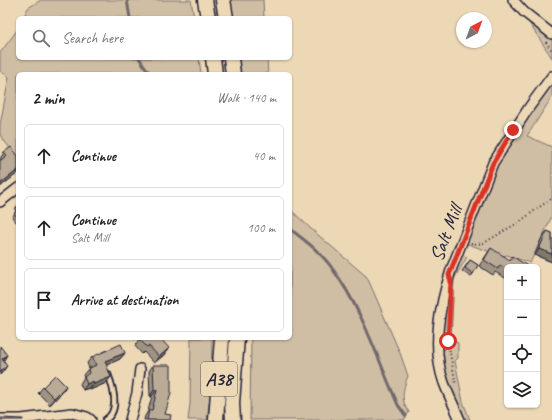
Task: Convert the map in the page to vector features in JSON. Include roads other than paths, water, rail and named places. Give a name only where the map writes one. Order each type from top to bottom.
[{"type":"highway","points":[[205,0],[208,16]]},
{"type":"highway","points":[[223,0],[226,16]]},
{"type":"highway","points":[[213,60],[215,72]]},
{"type":"highway","points":[[231,60],[233,72]]},
{"type":"highway","name":"A38","points":[[216,420],[222,340]]},
{"type":"highway","name":"A38","points":[[233,420],[232,403],[237,340]]},
{"type":"street","points":[[513,0],[524,12],[552,34]]},
{"type":"street","name":"Salt Mill","points":[[460,420],[444,382],[438,353],[439,318],[446,286],[493,163],[530,106],[552,76]]},
{"type":"street","points":[[0,202],[16,190]]},
{"type":"street","points":[[130,420],[137,393],[140,369]]},
{"type":"street","points":[[0,419],[21,419],[72,414],[87,417],[91,420]]},
{"type":"lane","points":[[105,420],[113,410],[114,400],[113,388],[106,371]]},
{"type":"waterway","points":[[127,0],[130,16]]},
{"type":"waterway","points":[[140,60],[149,72]]},
{"type":"waterway","points":[[292,231],[325,259],[344,286],[362,319],[398,405],[406,416]]}]
